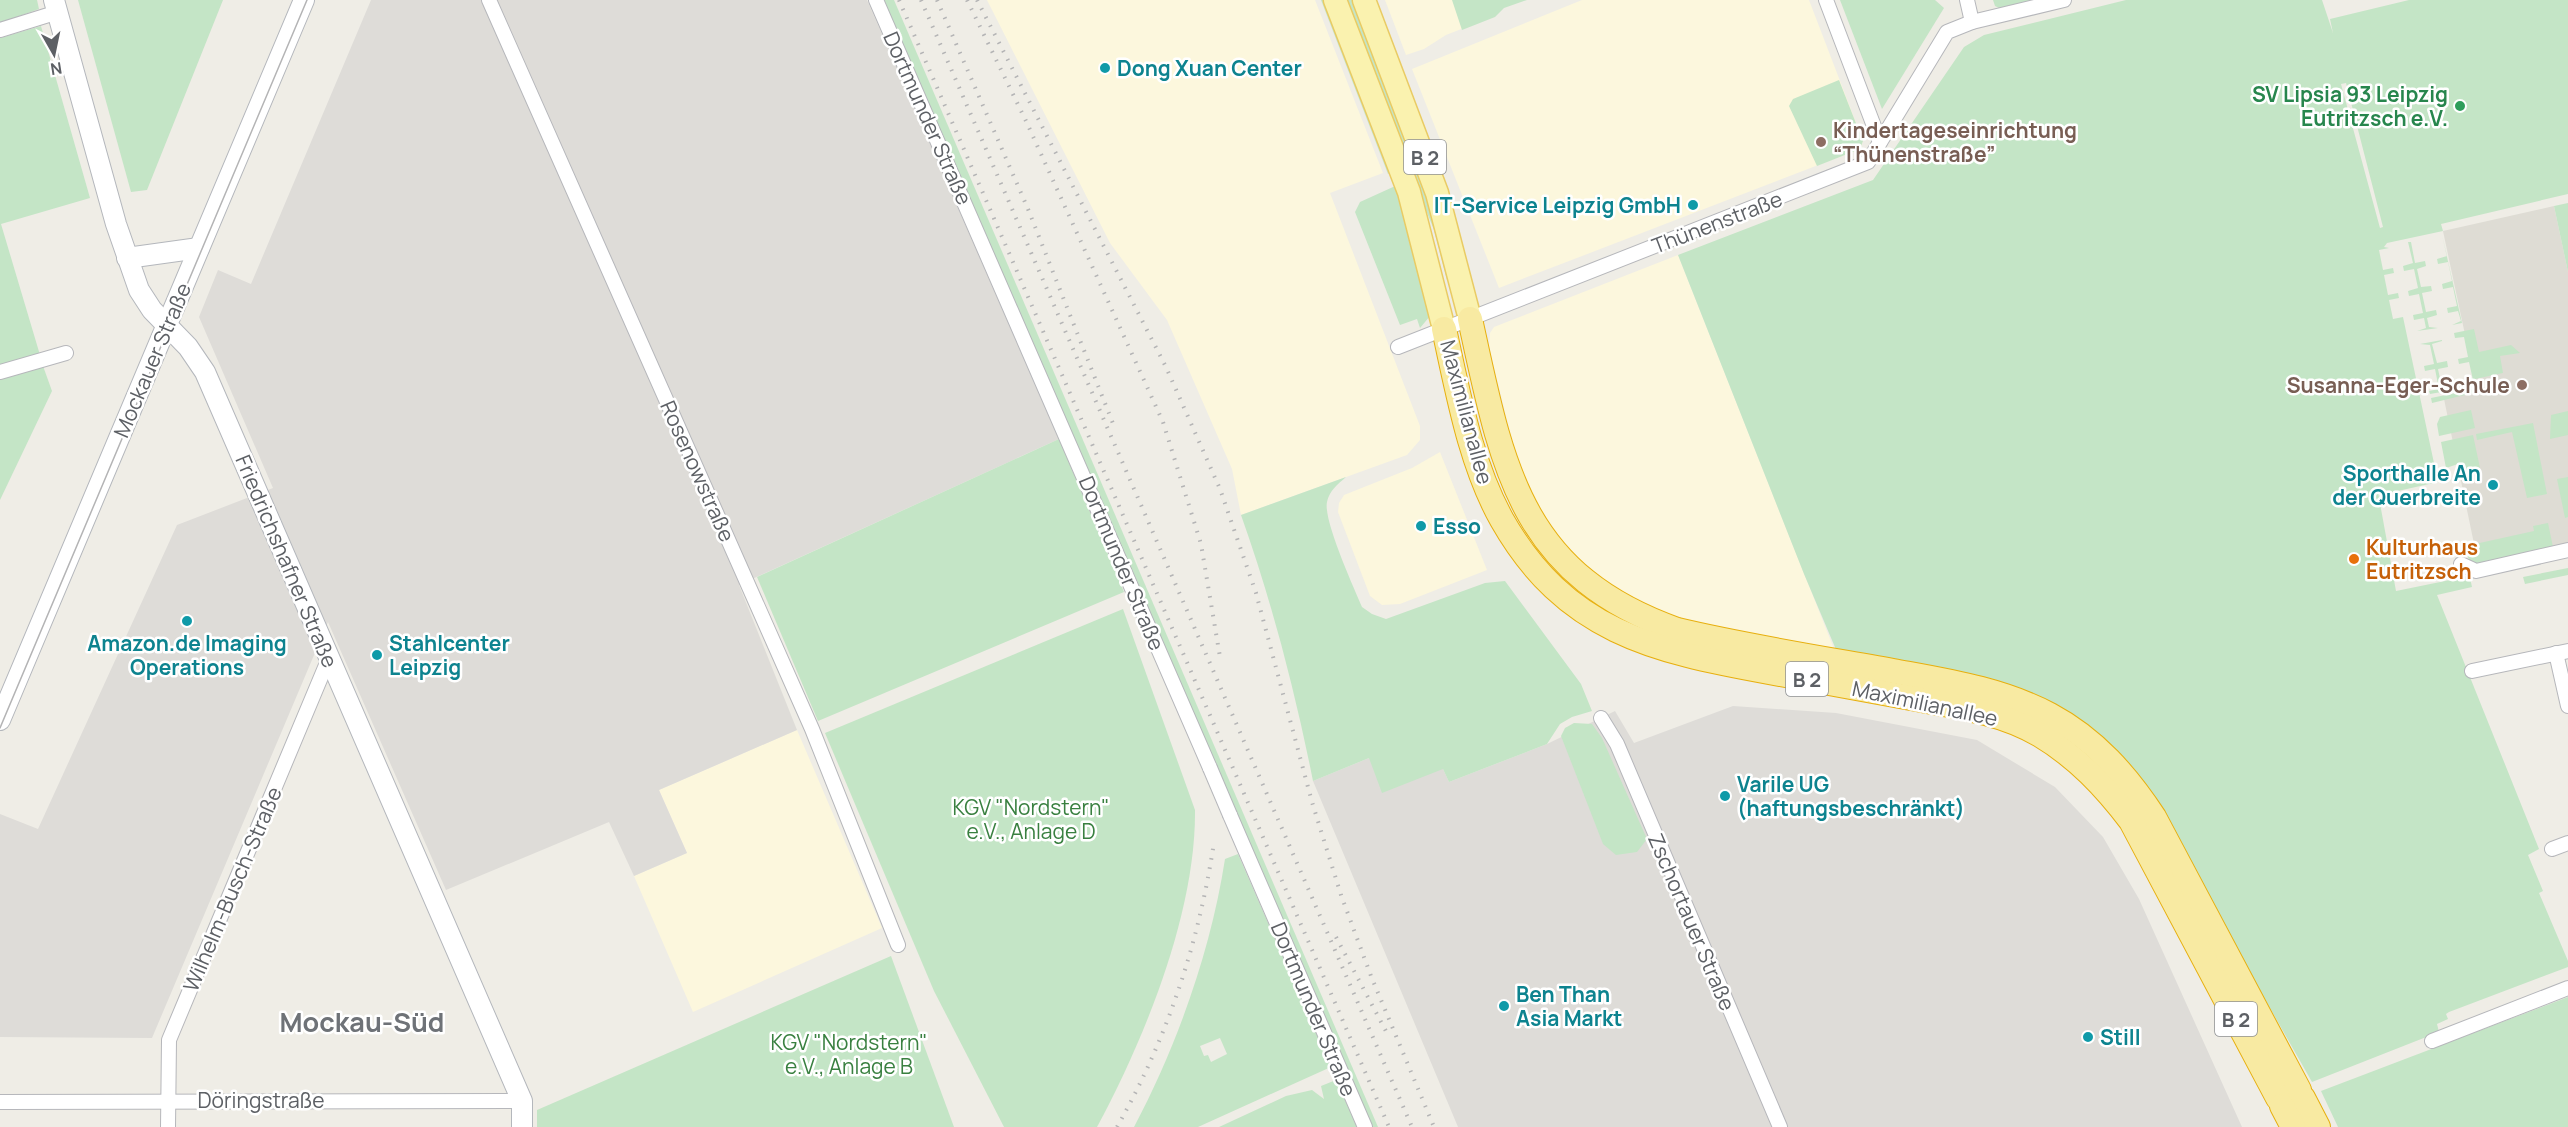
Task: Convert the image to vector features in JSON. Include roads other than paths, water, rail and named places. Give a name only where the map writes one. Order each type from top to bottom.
[{"type":"highway","name":"Maximilianallee","points":[[1470,319],[1498,441],[1510,478],[1527,512],[1559,556],[1594,590],[1646,618],[1677,630],[1991,691],[2052,716],[2085,738],[2113,763],[2134,787],[2154,817],[2291,1104]]},
{"type":"highway","name":"Maximilianallee","points":[[1444,329],[1478,464],[1491,500],[1514,539],[1548,581],[1589,615],[1634,640],[1701,660],[1985,713],[2039,734],[2098,781],[2131,821],[2291,1104],[2318,1127]]},
{"type":"main road","name":"Mockauer Straße","points":[[0,720],[304,0]]},
{"type":"main road","name":"Maximilianallee","points":[[1335,0],[1409,192],[1444,329]]},
{"type":"main road","name":"Maximilianallee","points":[[1364,0],[1437,193],[1470,319]]},
{"type":"main road","name":"Friedrichshafner Straße","points":[[56,6],[127,258],[139,290],[166,325],[188,347],[205,372],[522,1101],[522,1127]]},
{"type":"main road","points":[[127,258],[199,248]]},
{"type":"street","name":"Rosenowstraße","points":[[489,0],[812,729],[898,945]]},
{"type":"street","name":"Dortmunder Straße","points":[[876,0],[1365,1127]]},
{"type":"street","points":[[1826,0],[1880,142]]},
{"type":"street","points":[[1967,0],[1972,22]]},
{"type":"street","name":"Thünenstraße","points":[[1398,347],[1868,162],[1947,32],[1972,22],[2064,0]]},
{"type":"street","points":[[0,30],[56,6]]},
{"type":"street","points":[[0,372],[66,353]]},
{"type":"street","points":[[2461,564],[2476,571],[2568,550]]},
{"type":"street","points":[[2472,671],[2562,652],[2568,706]]},
{"type":"street","name":"Wilhelm-Busch-Straße","points":[[168,1127],[169,1040],[329,658]]},
{"type":"street","name":"Zschortauer Straße","points":[[1601,718],[1617,744],[1780,1127]]},
{"type":"street","points":[[2552,849],[2568,843]]},
{"type":"street","points":[[2432,1041],[2568,988]]},
{"type":"street","name":"Döringstraße","points":[[0,1102],[522,1101]]},
{"type":"tram line","points":[[0,728],[307,0]]},
{"type":"railway","points":[[899,0],[1389,1127]]},
{"type":"railway","points":[[921,0],[1412,1127]]},
{"type":"railway","points":[[937,0],[1028,209],[1114,426]]},
{"type":"railway","points":[[967,0],[1026,121],[1163,422],[1201,544],[1220,657]]},
{"type":"railway","points":[[977,0],[1166,367],[1220,489],[1256,593],[1312,802],[1341,895],[1371,976],[1434,1127]]},
{"type":"railway","points":[[1117,1127],[1151,1060],[1179,989],[1200,917],[1214,842]]},
{"type":"railway","points":[[1336,937],[1388,1035]]},
{"type":"place","name":"Dong Xuan Center","points":[[1105,68]]},
{"type":"place","name":"SV Lipsia 93 Leipzig Eutritzsch e.V.","points":[[2460,106]]},
{"type":"place","name":"Kindertageseinrichtung “Thünenstraße”","points":[[1821,142]]},
{"type":"place","name":"IT-Service Leipzig GmbH","points":[[1693,205]]},
{"type":"place","name":"Susanna-Eger-Schule","points":[[2522,385]]},
{"type":"place","name":"Sporthalle An der Querbreite","points":[[2493,485]]},
{"type":"place","name":"Esso","points":[[1421,526]]},
{"type":"place","name":"Kulturhaus Eutritzsch","points":[[2354,559]]},
{"type":"place","name":"Amazon.de Imaging Operations","points":[[187,621]]},
{"type":"place","name":"Stahlcenter Leipzig","points":[[377,655]]},
{"type":"place","name":"Varile UG (haftungsbeschränkt)","points":[[1725,796]]},
{"type":"place","name":"Ben Than Asia Markt","points":[[1504,1006]]},
{"type":"place","name":"Still","points":[[2088,1037]]},
{"type":"district","name":"Mockau-Süd","points":[[362,1021]]},
{"type":"park label","name":"KGV \"Nordstern\" e.V., Anlage D","points":[[1031,819]]},
{"type":"park label","name":"KGV \"Nordstern\" e.V., Anlage B","points":[[849,1054]]}]
